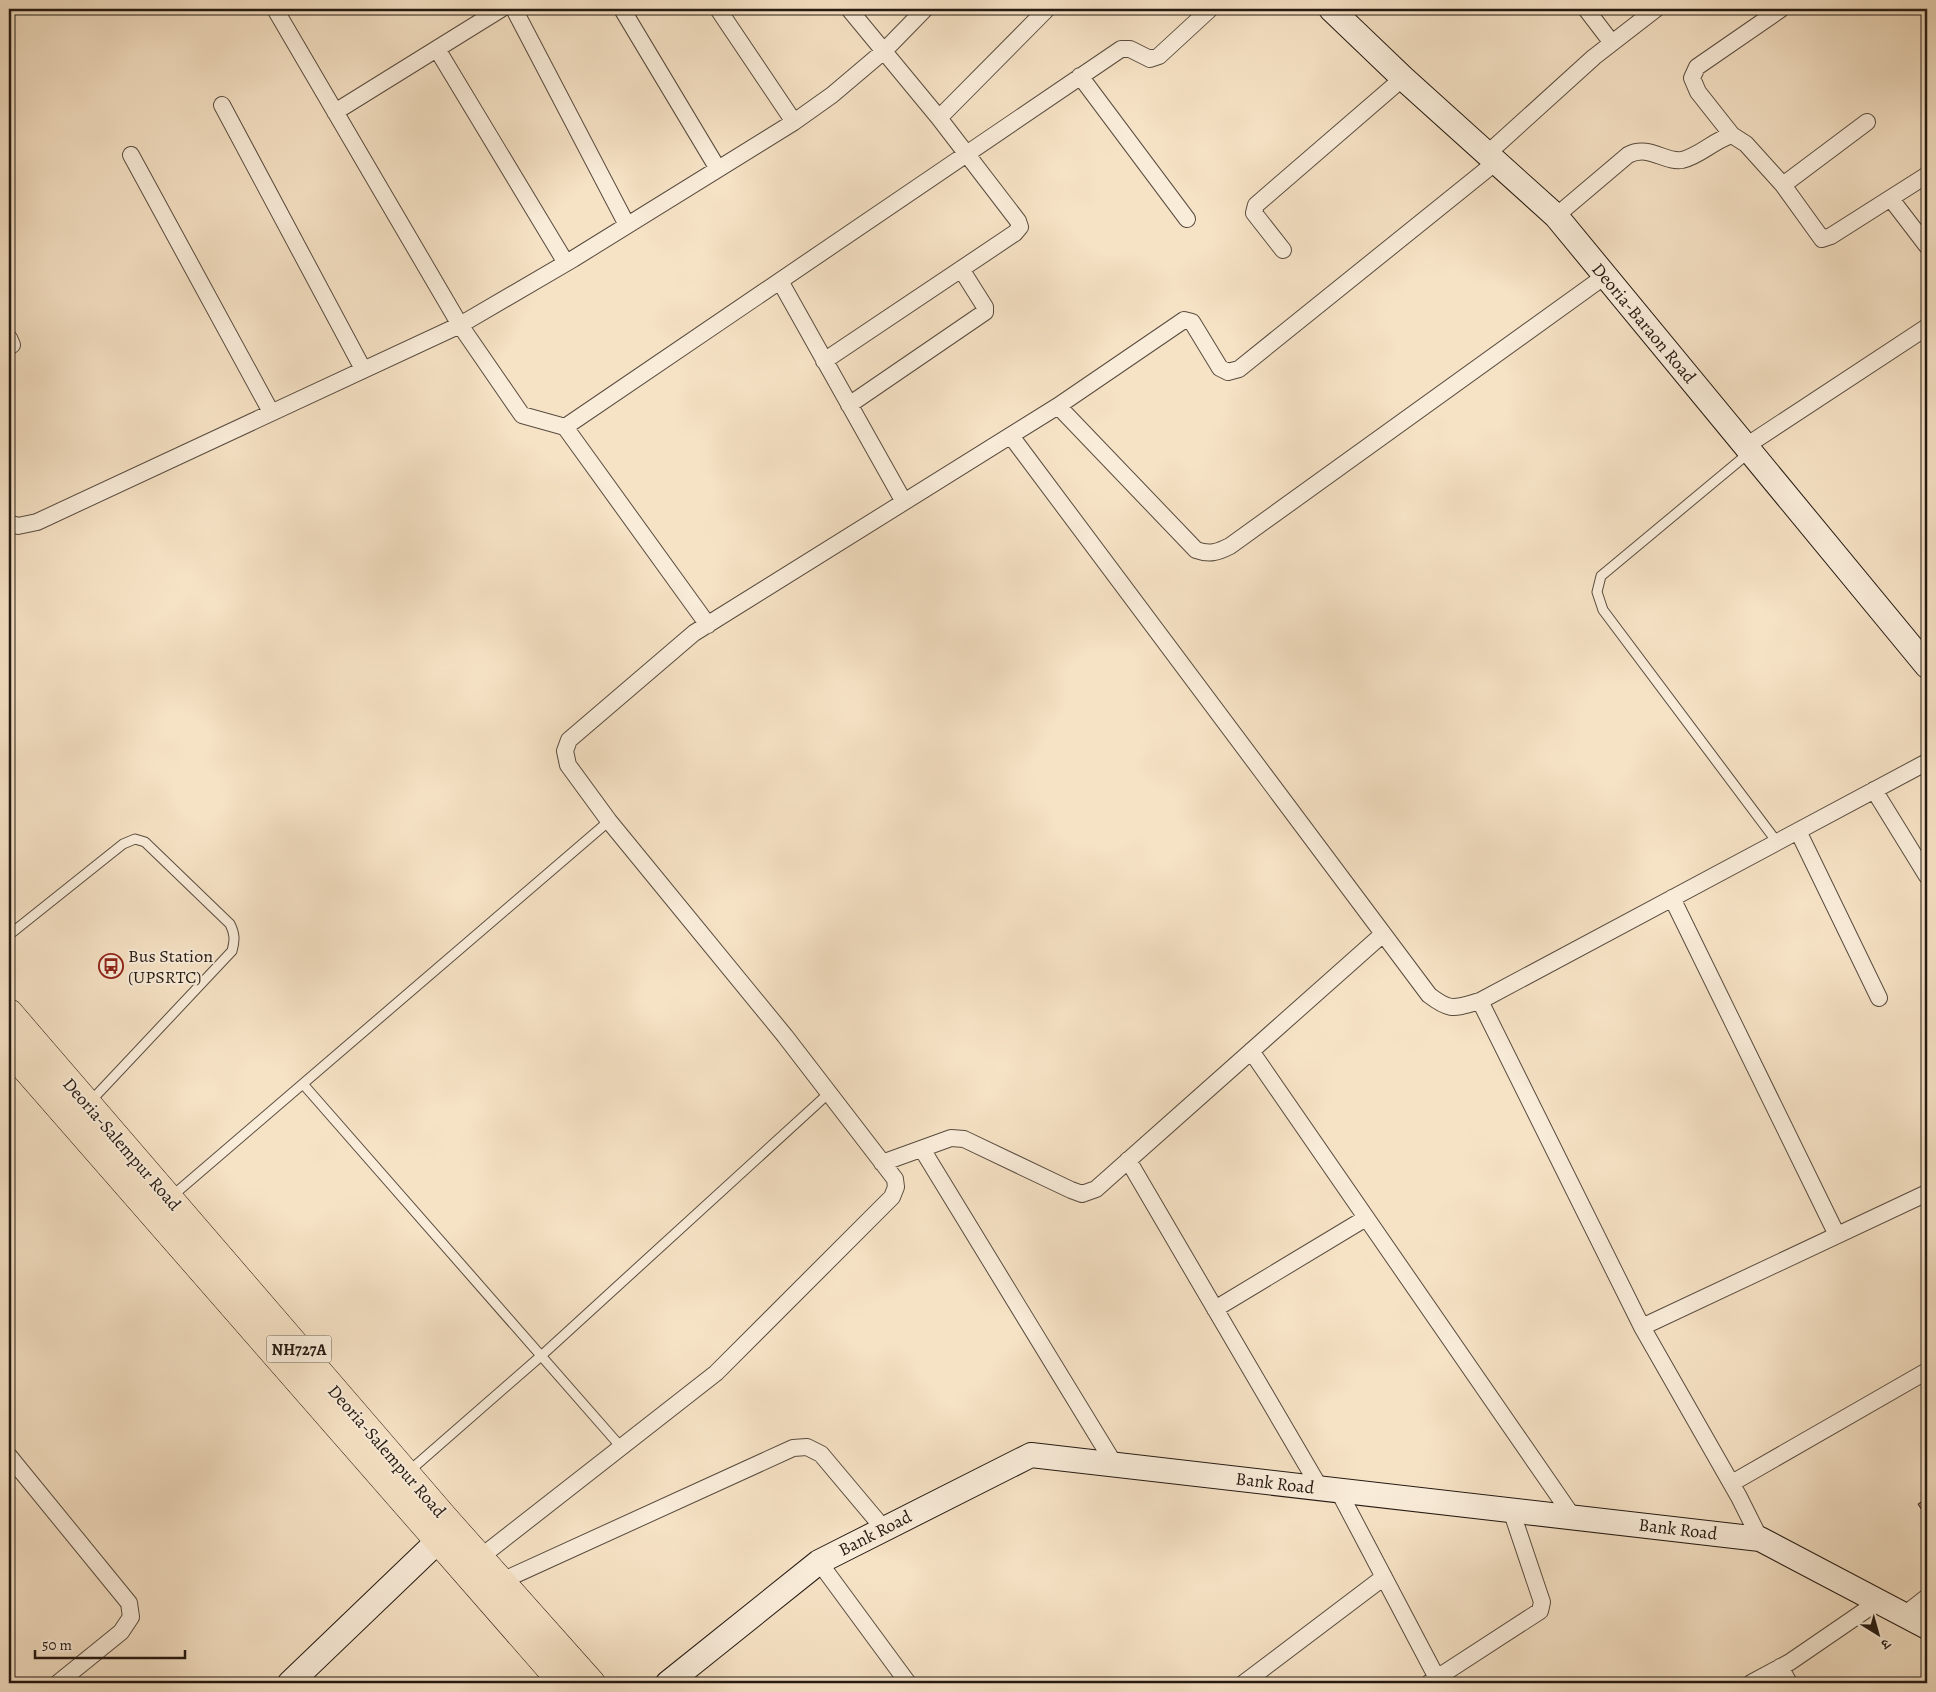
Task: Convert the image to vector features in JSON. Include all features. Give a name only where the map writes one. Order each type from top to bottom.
[{"type":"highway","name":"Deoria-Salempur Road","points":[[9,1013],[79,1112],[438,1541],[481,1574],[591,1683]]},
{"type":"highway","name":"Deoria-Salempur Road","points":[[9,1050],[79,1112],[169,1199],[406,1474],[563,1683]]},
{"type":"street","points":[[275,9],[460,324],[522,415],[565,427],[708,624]]},
{"type":"street","points":[[336,112],[501,9]]},
{"type":"street","points":[[514,9],[627,225]]},
{"type":"street","points":[[622,9],[718,169]]},
{"type":"street","points":[[718,9],[794,122]]},
{"type":"street","points":[[824,361],[1015,233],[1020,227],[1018,221],[939,118],[850,9]]},
{"type":"street","points":[[9,523],[18,526],[37,522],[460,324],[566,263],[794,122],[832,95],[884,51],[925,9]]},
{"type":"street","points":[[939,118],[1047,9]]},
{"type":"street","points":[[565,427],[1121,49],[1130,49],[1150,59],[1159,56],[1210,9]]},
{"type":"street","name":"Deoria-Baraon Road","points":[[1331,9],[1403,78],[1556,216],[1927,666]]},
{"type":"street","points":[[1586,9],[1612,43]]},
{"type":"street","points":[[481,1574],[621,1447],[716,1373],[892,1196],[896,1187],[895,1179],[785,1036],[609,821],[568,765],[565,751],[569,740],[694,633],[1058,406],[1184,320],[1192,322],[1220,368],[1228,372],[1239,369],[1491,158],[1612,43],[1656,9]]},
{"type":"street","points":[[1781,9],[1697,67],[1692,78],[1698,92],[1732,135],[1746,144],[1783,185],[1822,239],[1831,236],[1927,175]]},
{"type":"street","points":[[437,48],[566,263]]},
{"type":"street","points":[[1080,76],[1186,219]]},
{"type":"street","points":[[1283,250],[1254,213],[1256,205],[1403,78]]},
{"type":"street","points":[[222,105],[364,369]]},
{"type":"street","points":[[1783,185],[1867,122]]},
{"type":"street","points":[[1556,216],[1634,152],[1642,151],[1681,160],[1698,153],[1721,138],[1732,135]]},
{"type":"street","points":[[131,155],[271,412]]},
{"type":"street","points":[[1891,198],[1927,246]]},
{"type":"street","points":[[849,405],[985,312],[985,307],[961,269]]},
{"type":"street","points":[[1058,406],[1196,550],[1207,554],[1220,551],[1230,546],[1605,276]]},
{"type":"street","points":[[780,281],[904,502]]},
{"type":"street","points":[[1748,449],[1927,327]]},
{"type":"street","points":[[1011,436],[1429,995],[1443,1006],[1457,1007],[1480,1001],[1927,762]]},
{"type":"street","points":[[1874,790],[1927,876]]},
{"type":"street","points":[[1798,831],[1879,998]]},
{"type":"street","points":[[1672,898],[1837,1235]]},
{"type":"street","points":[[882,1163],[951,1138],[964,1139],[1082,1194],[1096,1189],[1383,934]]},
{"type":"street","points":[[1480,1001],[1642,1327],[1732,1483],[1760,1539]]},
{"type":"street","points":[[1251,1051],[1572,1517]]},
{"type":"street","points":[[922,1149],[1115,1464]]},
{"type":"street","points":[[1128,1160],[1215,1309],[1384,1578],[1433,1681],[1540,1611],[1542,1602],[1511,1510]]},
{"type":"street","points":[[1642,1327],[1927,1193]]},
{"type":"street","points":[[1215,1309],[1366,1218]]},
{"type":"street","points":[[1732,1483],[1927,1370]]},
{"type":"street","points":[[481,1574],[793,1448],[807,1447],[821,1454],[884,1529]]},
{"type":"street","name":"Bank Road","points":[[668,1683],[819,1562],[1031,1455],[1760,1539],[1927,1627]]},
{"type":"street","points":[[9,1456],[129,1603],[131,1617],[121,1632],[58,1683]]},
{"type":"street","points":[[290,1683],[438,1541]]},
{"type":"street","points":[[819,1562],[908,1683]]},
{"type":"street","points":[[1244,1683],[1384,1578]]},
{"type":"street","points":[[1904,1614],[1927,1597]]},
{"type":"street","points":[[1751,1683],[1780,1667],[1878,1601]]},
{"type":"street","points":[[1780,1667],[1789,1683]]},
{"type":"lane","points":[[1748,449],[1601,576],[1597,592],[1603,610],[1777,842]]},
{"type":"lane","points":[[169,1199],[609,821]]},
{"type":"lane","points":[[9,935],[123,844],[135,838],[145,842],[230,924],[234,932],[235,940],[232,950],[79,1112]]},
{"type":"lane","points":[[303,1084],[621,1447]]},
{"type":"lane","points":[[406,1474],[541,1356],[829,1093]]},
{"type":"building","points":[[1927,1491],[1927,1518],[1918,1504],[1925,1500],[1921,1495]]},
{"type":"place","name":"Bus Station (UPSRTC)","points":[[111,966]]}]
